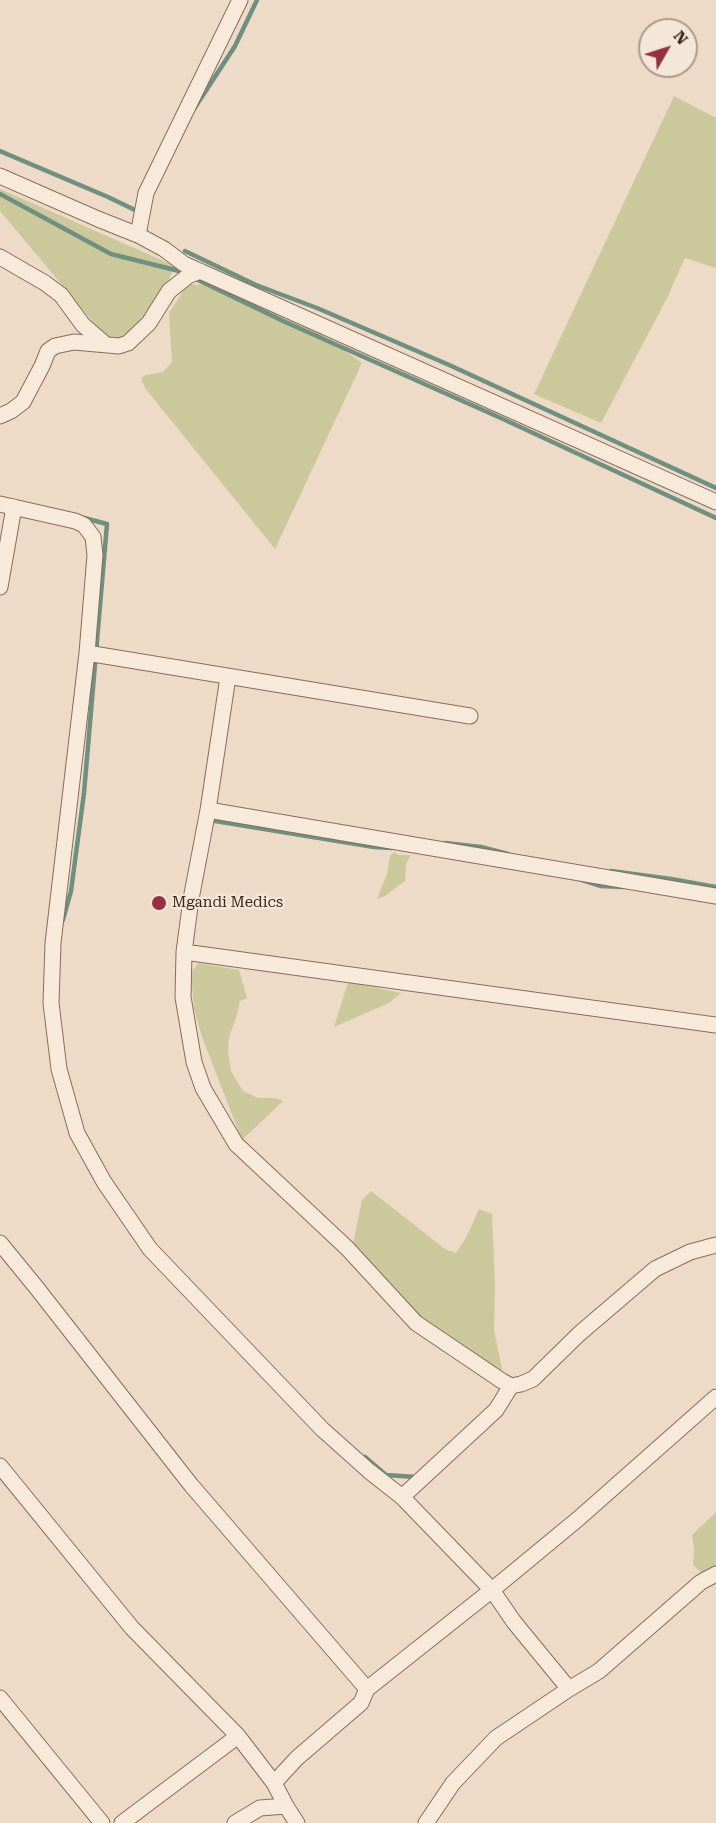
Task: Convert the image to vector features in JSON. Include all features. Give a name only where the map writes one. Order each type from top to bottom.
[{"type":"street","points":[[138,235],[146,193],[240,0]]},
{"type":"street","points":[[0,176],[138,235],[164,249],[184,264],[716,502]]},
{"type":"street","points":[[0,257],[61,295],[83,325],[105,344]]},
{"type":"street","points":[[0,416],[22,402],[48,351],[55,346],[74,342],[119,346],[128,343],[148,323],[169,291],[200,271]]},
{"type":"street","points":[[0,587],[7,506],[75,521],[84,525],[93,537],[95,555],[87,653],[53,943],[51,1003],[59,1070],[77,1133],[104,1182],[150,1249],[322,1429],[402,1497],[492,1590],[514,1622],[569,1689]]},
{"type":"street","points":[[87,653],[470,716]]},
{"type":"street","points":[[228,677],[208,810],[191,899],[184,952],[183,998],[194,1062],[203,1088],[236,1144],[347,1248],[416,1323],[511,1386],[532,1378],[579,1334],[656,1269],[690,1252],[716,1245]]},
{"type":"street","points":[[208,810],[716,896]]},
{"type":"street","points":[[184,952],[716,1025]]},
{"type":"street","points":[[0,1243],[191,1485],[367,1689]]},
{"type":"street","points":[[402,1497],[496,1410],[511,1386]]},
{"type":"street","points":[[274,1783],[297,1758],[361,1703],[367,1689],[578,1519],[716,1397]]},
{"type":"street","points":[[0,1466],[132,1628],[238,1736],[274,1783],[297,1823]]},
{"type":"street","points":[[426,1823],[453,1783],[483,1749],[496,1738],[599,1671],[701,1582],[716,1574]]},
{"type":"street","points":[[0,1698],[102,1823]]},
{"type":"street","points":[[123,1823],[238,1736]]},
{"type":"street","points":[[235,1823],[260,1808],[286,1806]]},
{"type":"shaded area","points":[[674,96],[716,118],[716,268],[685,258],[666,300],[601,423],[534,394]]},
{"type":"shaded area","points":[[0,189],[175,266],[164,291],[133,335],[108,340],[0,211]]},
{"type":"shaded area","points":[[214,284],[309,326],[361,362],[275,549],[145,388],[141,378],[163,372],[172,362],[169,313],[187,285]]},
{"type":"shaded area","points":[[394,852],[399,855],[411,855],[406,864],[405,881],[385,896],[377,899],[387,874],[390,856]]},
{"type":"shaded area","points":[[198,963],[239,970],[247,998],[240,1001],[229,1037],[228,1052],[231,1071],[243,1091],[258,1098],[276,1098],[283,1101],[242,1140],[202,1037],[194,1008],[191,973]]},
{"type":"shaded area","points":[[348,982],[401,993],[389,1003],[334,1027]]},
{"type":"shaded area","points":[[371,1191],[445,1249],[456,1253],[466,1238],[479,1209],[492,1214],[494,1330],[503,1374],[433,1330],[353,1244],[362,1200]]},
{"type":"shaded area","points":[[716,1512],[716,1579],[703,1574],[693,1565],[692,1535]]},
{"type":"waterway","points":[[194,109],[235,46],[257,0]]},
{"type":"waterway","points":[[0,151],[139,212]]},
{"type":"waterway","points":[[0,194],[111,254],[179,271],[186,275]]},
{"type":"waterway","points":[[185,251],[256,285],[317,308],[447,364],[716,488]]},
{"type":"waterway","points":[[194,278],[283,321],[503,419],[716,518]]},
{"type":"waterway","points":[[63,920],[71,891],[84,793],[107,524],[84,518]]},
{"type":"waterway","points":[[209,820],[391,848]]},
{"type":"waterway","points":[[445,843],[481,847],[508,854]]},
{"type":"waterway","points":[[611,871],[716,887]]},
{"type":"waterway","points":[[582,880],[601,886],[623,887]]},
{"type":"waterway","points":[[365,1457],[386,1475],[416,1477]]},
{"type":"place","name":"Mgandi Medics","points":[[159,903]]}]
